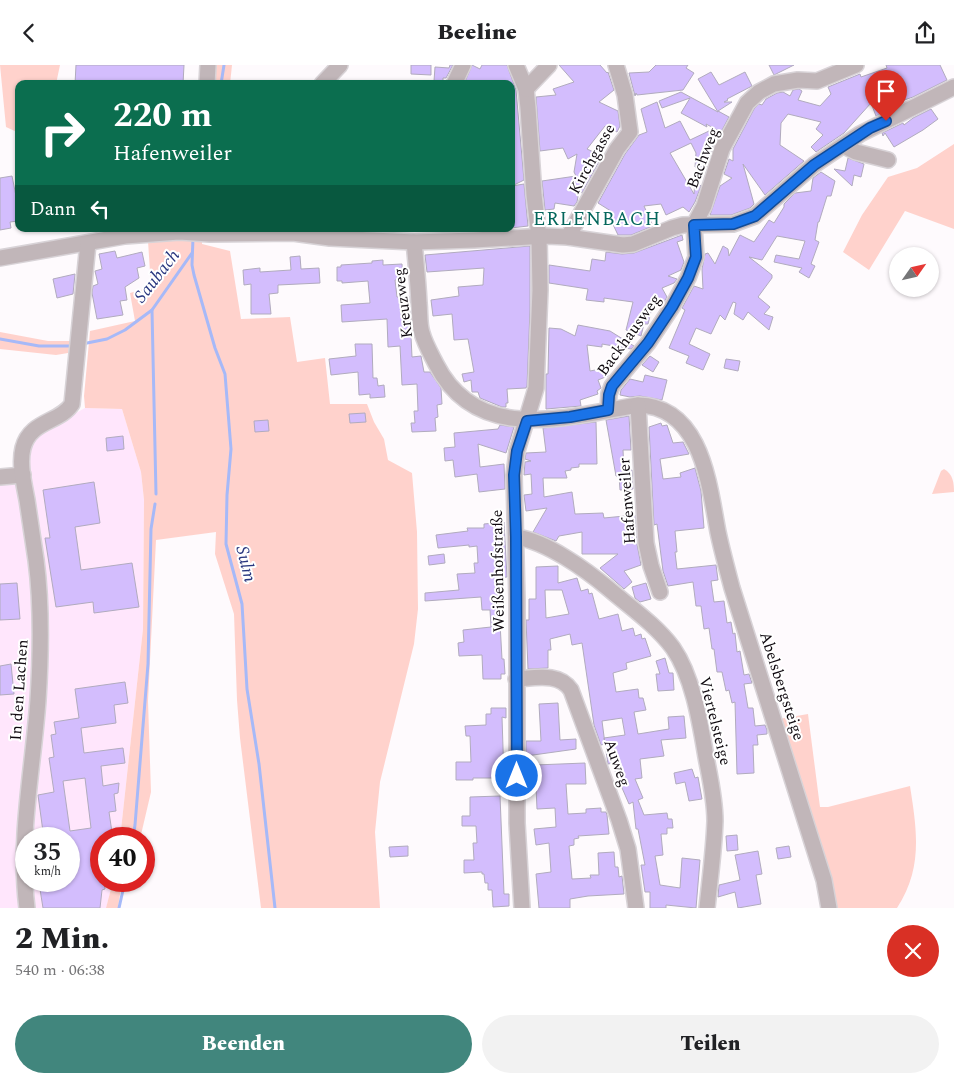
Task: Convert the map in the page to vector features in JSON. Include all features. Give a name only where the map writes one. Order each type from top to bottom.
[{"type":"street","points":[[207,80],[208,65]]},
{"type":"street","points":[[326,80],[340,65]]},
{"type":"street","points":[[456,80],[464,65]]},
{"type":"street","name":"Weißenhofstraße","points":[[516,65],[526,89],[534,195],[540,237],[536,388],[515,459],[517,823],[522,908]]},
{"type":"street","points":[[526,89],[549,65]]},
{"type":"street","name":"Kirchgasse","points":[[568,237],[617,149],[630,132],[625,95],[616,65]]},
{"type":"street","name":"Bachweg","points":[[694,225],[704,206],[722,149],[747,103],[753,97],[774,84],[798,80],[817,81],[856,65]]},
{"type":"street","points":[[298,232],[330,238],[414,242],[568,237],[623,245],[640,242],[672,228],[694,225],[733,224],[755,216],[814,165],[870,128],[954,87]]},
{"type":"street","points":[[844,146],[856,152],[888,160]]},
{"type":"street","name":"Backhausweg","points":[[608,410],[612,386],[648,343],[672,307],[694,264],[696,249],[694,225]]},
{"type":"street","points":[[0,258],[126,236],[163,232]]},
{"type":"street","points":[[185,232],[210,234],[265,232]]},
{"type":"street","name":"Kreuzweg","points":[[414,242],[422,332],[442,375],[458,395],[480,408],[497,416],[527,421]]},
{"type":"street","name":"In den Lachen","points":[[27,908],[24,879],[24,834],[38,701],[40,645],[36,563],[23,475],[23,448],[27,437],[40,426],[68,410],[72,404],[88,243]]},
{"type":"street","points":[[527,421],[570,417],[638,405]]},
{"type":"street","name":"Abelsbergsteige","points":[[638,405],[647,405],[674,418],[684,426],[700,451],[707,473],[720,543],[732,588],[824,880],[828,908]]},
{"type":"street","name":"Hafenweiler","points":[[638,405],[646,543],[651,566],[660,591]]},
{"type":"street","points":[[0,477],[23,475]]},
{"type":"street","name":"Viertelsteige","points":[[516,537],[535,542],[562,556],[597,579],[653,627],[672,647],[679,658],[696,707],[713,791],[715,820],[707,908]]},
{"type":"street","name":"Auweg","points":[[516,679],[560,679],[571,690],[628,849],[636,908]]},
{"type":"shaded area","points":[[0,65],[60,65],[57,80],[15,80],[15,131],[6,127]]},
{"type":"shaded area","points":[[213,65],[232,65],[230,80],[211,80]]},
{"type":"shaded area","points":[[954,144],[954,229],[905,211],[869,270],[843,252],[862,215],[888,177],[917,168]]},
{"type":"shaded area","points":[[177,232],[203,232],[202,244],[230,251],[241,319],[290,317],[297,362],[325,358],[330,404],[367,404],[374,422],[384,439],[388,460],[412,473],[417,532],[418,609],[414,644],[380,782],[375,832],[380,908],[261,908],[240,738],[234,614],[215,554],[216,532],[156,540],[148,701],[151,792],[143,827],[121,827],[143,629],[144,500],[141,472],[122,409],[85,408],[84,396],[90,331],[135,321],[130,293],[151,287],[148,241],[175,240]]},
{"type":"shaded area","points":[[0,332],[48,341],[70,341],[68,353],[56,355],[0,349]]},
{"type":"shaded area","points":[[85,408],[122,409],[141,472],[144,500],[143,629],[121,827],[90,827],[90,892],[110,892],[106,908],[0,908],[0,485],[32,481],[29,449],[39,433]]},
{"type":"shaded area","points":[[944,469],[951,476],[954,492],[932,494],[941,471]]},
{"type":"shaded area","points":[[808,714],[820,807],[828,807],[910,786],[915,818],[916,849],[911,878],[897,908],[834,908],[779,719]]},
{"type":"shaded area","points":[[110,892],[120,892],[118,908],[106,908]]},
{"type":"building","points":[[76,65],[184,65],[183,80],[75,80]]},
{"type":"building","points":[[411,65],[431,65],[431,75],[411,74]]},
{"type":"building","points":[[450,65],[453,65],[446,78],[434,80],[435,67],[449,68]]},
{"type":"building","points":[[472,65],[480,69],[482,65],[507,65],[512,80],[466,80]]},
{"type":"building","points":[[559,65],[600,65],[608,72],[614,90],[599,102],[618,111],[620,126],[617,132],[605,126],[587,149],[602,156],[582,193],[579,191],[577,202],[574,206],[555,203],[554,209],[545,210],[542,181],[576,176],[574,172],[577,154],[568,159],[563,148],[540,151],[536,97],[556,95],[553,89],[574,82]]},
{"type":"building","points":[[656,65],[688,65],[686,68],[694,73],[683,90],[637,95],[636,93],[635,96],[629,73],[649,72]]},
{"type":"building","points":[[769,65],[794,65],[774,75]]},
{"type":"building","points":[[886,65],[940,65],[947,80],[913,97],[887,106],[888,110],[876,116],[871,103],[844,133],[816,152],[811,147],[823,135],[816,129],[821,122],[788,114],[781,123],[780,145],[804,161],[765,195],[743,164],[754,204],[750,208],[731,215],[710,215],[720,186],[732,178],[724,174],[729,159],[733,161],[733,149],[754,109],[759,104],[762,105],[766,99],[777,93],[783,92],[790,96],[793,90],[799,89],[802,91],[798,100],[820,106],[831,94],[828,87],[860,74],[861,77],[887,68]]},
{"type":"building","points":[[711,72],[719,85],[745,72],[752,86],[724,102],[732,102],[718,111],[729,117],[721,132],[681,113],[690,98],[662,108],[659,101],[681,92],[718,112],[698,79]]},
{"type":"building","points":[[515,87],[516,90],[524,180],[515,184]]},
{"type":"building","points":[[657,102],[665,128],[680,121],[690,140],[709,131],[713,145],[706,167],[695,167],[696,153],[691,143],[670,153],[694,194],[695,180],[701,186],[689,212],[683,207],[666,215],[661,204],[644,206],[653,226],[631,235],[618,235],[609,216],[614,213],[598,203],[625,154],[639,135],[647,132],[641,109]]},
{"type":"building","points":[[931,109],[938,119],[894,147],[885,133],[883,136],[882,133],[903,123],[904,125]]},
{"type":"building","points":[[848,158],[864,164],[861,177],[854,175],[852,186],[834,169],[845,171]]},
{"type":"building","points":[[821,172],[835,181],[831,196],[827,196],[818,222],[815,240],[819,242],[811,264],[815,266],[809,278],[799,272],[802,268],[774,262],[776,255],[799,259],[805,241],[777,236],[762,260],[749,257],[772,275],[772,278],[758,297],[770,307],[764,314],[773,317],[769,330],[748,312],[743,320],[734,314],[736,303],[733,302],[725,320],[720,315],[711,334],[696,328],[689,344],[710,354],[703,370],[686,363],[689,356],[669,348],[685,310],[682,308],[694,286],[703,289],[702,269],[705,254],[708,253],[715,264],[723,246],[728,249],[729,256],[740,235],[754,242],[769,220],[774,223],[784,204],[795,193],[811,191],[813,178]]},
{"type":"building","points":[[12,176],[15,191],[15,221],[10,222],[11,228],[0,230],[0,178]]},
{"type":"building","points":[[524,184],[528,226],[515,228],[515,186]]},
{"type":"building","points":[[682,235],[683,240],[677,242],[684,262],[681,270],[668,276],[677,279],[674,283],[662,288],[667,297],[661,307],[655,295],[648,324],[644,324],[641,336],[626,330],[633,302],[604,298],[604,302],[586,300],[588,289],[549,283],[549,265],[590,271],[592,259],[605,261],[606,252],[634,253]]},
{"type":"building","points":[[530,246],[527,386],[526,388],[507,389],[508,403],[506,403],[506,407],[502,407],[480,398],[478,392],[472,392],[471,380],[464,382],[462,374],[474,372],[468,339],[454,340],[452,314],[433,316],[431,300],[459,296],[458,287],[483,285],[484,268],[427,272],[425,255]]},
{"type":"building","points":[[115,251],[117,258],[142,252],[145,266],[137,268],[139,278],[125,287],[127,300],[120,301],[123,315],[97,319],[92,293],[93,286],[98,284],[95,271],[102,269],[99,254]]},
{"type":"building","points":[[300,256],[301,269],[319,268],[320,283],[278,285],[278,293],[269,294],[271,314],[251,314],[251,284],[244,285],[243,270],[260,268],[260,272],[291,270],[290,257]]},
{"type":"building","points":[[383,260],[383,265],[402,264],[403,280],[395,280],[397,297],[409,296],[412,357],[421,356],[424,372],[430,372],[441,388],[442,404],[437,405],[436,431],[412,432],[411,423],[415,423],[414,411],[418,411],[417,384],[402,385],[400,346],[388,347],[387,319],[342,322],[341,305],[370,303],[368,281],[342,283],[342,281],[337,281],[337,267]]},
{"type":"building","points":[[75,274],[73,294],[57,298],[53,279]]},
{"type":"building","points":[[578,325],[610,331],[634,346],[631,349],[602,344],[602,347],[587,345],[590,371],[606,368],[608,376],[598,380],[601,388],[597,391],[598,394],[580,400],[581,406],[546,409],[549,328],[561,329],[575,336]]},
{"type":"building","points":[[355,344],[372,344],[373,378],[377,378],[378,386],[384,385],[385,397],[370,398],[370,394],[359,395],[358,372],[331,375],[329,359],[356,356]]},
{"type":"building","points":[[650,356],[659,362],[653,372],[642,365]]},
{"type":"building","points":[[726,359],[740,361],[738,371],[724,368]]},
{"type":"building","points":[[645,375],[667,380],[662,400],[620,395],[621,390],[630,379],[643,382]]},
{"type":"building","points":[[365,413],[366,422],[350,423],[349,414]]},
{"type":"building","points":[[629,416],[631,450],[623,450],[624,470],[632,470],[633,489],[620,490],[619,476],[616,476],[606,420]]},
{"type":"building","points":[[268,420],[269,431],[255,432],[254,421]]},
{"type":"building","points":[[596,422],[597,464],[579,464],[579,467],[565,471],[567,478],[543,478],[544,497],[572,492],[575,514],[603,513],[604,518],[635,515],[641,565],[624,571],[632,582],[624,589],[600,568],[618,554],[582,554],[582,532],[559,536],[556,541],[533,532],[547,508],[526,511],[524,495],[532,494],[531,474],[524,475],[525,462],[531,461],[525,459],[526,453],[546,452],[543,428]]},
{"type":"building","points":[[661,423],[662,426],[667,425],[673,443],[683,442],[689,454],[660,459],[663,479],[681,477],[680,473],[695,468],[701,491],[704,528],[675,531],[677,569],[716,565],[718,580],[711,581],[714,602],[724,601],[727,623],[731,622],[733,634],[735,633],[737,652],[740,651],[744,675],[749,674],[752,683],[744,684],[748,708],[753,708],[755,726],[765,725],[767,730],[767,734],[757,735],[758,745],[753,745],[754,773],[737,774],[735,702],[732,703],[729,690],[726,691],[722,672],[717,672],[709,628],[704,629],[701,606],[696,606],[693,582],[668,586],[663,571],[657,524],[654,525],[649,427]]},
{"type":"building","points":[[500,425],[514,427],[506,453],[478,444],[480,467],[504,464],[505,489],[479,492],[477,474],[455,477],[453,460],[445,461],[444,448],[455,447],[454,433],[498,429]]},
{"type":"building","points":[[123,436],[124,449],[107,451],[106,438]]},
{"type":"building","points":[[94,482],[100,523],[75,527],[81,570],[132,563],[139,607],[94,613],[93,602],[56,607],[45,538],[50,538],[43,490]]},
{"type":"building","points":[[504,522],[507,577],[496,578],[501,622],[502,659],[504,659],[505,674],[501,674],[501,679],[483,679],[482,655],[459,656],[458,643],[464,642],[463,630],[491,627],[490,610],[482,610],[481,597],[425,601],[425,593],[459,590],[457,574],[475,573],[474,563],[478,563],[477,546],[438,548],[436,535],[468,531],[467,528],[484,528],[484,524]]},
{"type":"building","points":[[444,554],[445,563],[429,565],[428,556]]},
{"type":"building","points":[[558,566],[558,583],[577,578],[581,591],[588,589],[589,594],[592,593],[599,619],[618,614],[622,631],[633,628],[635,636],[641,634],[642,639],[645,638],[651,656],[626,663],[627,669],[613,673],[616,692],[638,689],[639,698],[643,698],[646,710],[634,712],[638,734],[669,729],[668,717],[684,716],[686,738],[661,740],[664,756],[640,759],[642,778],[635,779],[643,798],[638,800],[644,815],[667,813],[668,819],[672,819],[673,828],[667,828],[667,834],[661,834],[663,855],[655,856],[660,885],[680,888],[682,858],[700,860],[696,908],[666,905],[666,908],[650,908],[650,892],[645,892],[641,865],[645,865],[638,829],[636,829],[633,802],[629,804],[619,781],[617,782],[614,763],[608,764],[605,744],[601,745],[594,725],[582,643],[572,645],[570,634],[550,639],[551,650],[548,650],[548,668],[528,669],[526,620],[529,620],[529,599],[536,599],[536,567]],"holes":[[[545,590],[562,590],[569,614],[546,618]],[[622,718],[625,735],[604,738],[602,721]]]},
{"type":"building","points":[[17,583],[20,619],[0,620],[0,584]]},
{"type":"building","points":[[646,583],[651,599],[640,602],[635,598],[632,587]]},
{"type":"building","points":[[665,658],[669,673],[673,673],[674,690],[658,691],[656,674],[660,674],[656,661]]},
{"type":"building","points":[[11,664],[14,694],[0,695],[0,666]]},
{"type":"building","points":[[125,682],[128,703],[114,705],[116,723],[81,728],[84,753],[123,748],[125,763],[101,766],[103,786],[119,783],[118,793],[114,794],[116,811],[109,812],[111,827],[91,827],[85,778],[63,781],[69,827],[42,827],[38,795],[54,792],[49,758],[54,757],[51,735],[56,734],[54,722],[79,718],[75,689]]},
{"type":"building","points":[[558,703],[560,740],[576,739],[576,749],[526,756],[526,741],[541,741],[539,704]]},
{"type":"building","points":[[491,708],[506,708],[506,718],[502,717],[504,778],[456,780],[456,762],[471,762],[470,736],[466,736],[465,726],[486,725],[486,714],[491,714]]},
{"type":"building","points":[[585,763],[586,784],[566,784],[568,814],[586,813],[586,809],[601,808],[601,812],[606,812],[607,815],[609,834],[578,836],[579,838],[574,839],[574,845],[569,846],[572,879],[591,878],[590,875],[599,875],[598,853],[614,852],[615,867],[618,867],[619,877],[622,876],[624,894],[570,899],[570,908],[539,908],[536,874],[551,872],[549,843],[536,845],[534,829],[556,827],[555,808],[537,809],[535,765]]},
{"type":"building","points":[[692,769],[695,778],[698,777],[702,799],[689,801],[685,782],[676,784],[674,773]]},
{"type":"building","points":[[500,796],[504,894],[509,894],[509,906],[493,907],[492,890],[488,890],[488,883],[485,883],[484,874],[482,872],[464,873],[464,860],[474,860],[473,843],[477,843],[476,826],[462,826],[462,816],[470,816],[470,797]]},
{"type":"building","points":[[90,828],[90,892],[102,892],[100,908],[43,908],[40,892],[80,892],[80,830]]},
{"type":"building","points":[[737,835],[738,850],[727,851],[726,836]]},
{"type":"building","points":[[408,846],[408,856],[390,857],[389,847]]},
{"type":"building","points":[[789,846],[791,857],[778,859],[776,848]]},
{"type":"building","points":[[758,851],[762,874],[756,875],[761,904],[738,908],[735,892],[718,897],[719,885],[740,880],[735,855]]},
{"type":"waterway","name":"Sulm","points":[[222,80],[224,65]]},
{"type":"waterway","name":"Sulm","points":[[193,238],[192,265],[194,275],[215,348],[225,374],[231,449],[227,495],[226,544],[242,604],[247,689],[259,764],[275,908]]},
{"type":"waterway","name":"Saubach","points":[[82,344],[107,339],[125,330],[152,310],[192,253]]},
{"type":"waterway","points":[[152,310],[156,494]]},
{"type":"waterway","name":"Saubach","points":[[0,339],[39,346],[74,346]]},
{"type":"waterway","points":[[135,827],[148,664],[151,529],[155,504]]},
{"type":"waterway","points":[[119,908],[123,892]]},
{"type":"district","name":"ERLENBACH","points":[[597,219]]},
{"type":"route","points":[[517,776],[517,615],[514,475],[515,459],[527,421],[570,417],[608,410],[612,386],[648,343],[672,307],[688,278],[696,257],[694,225],[733,224],[755,216],[814,165],[870,128],[886,121]]}]
